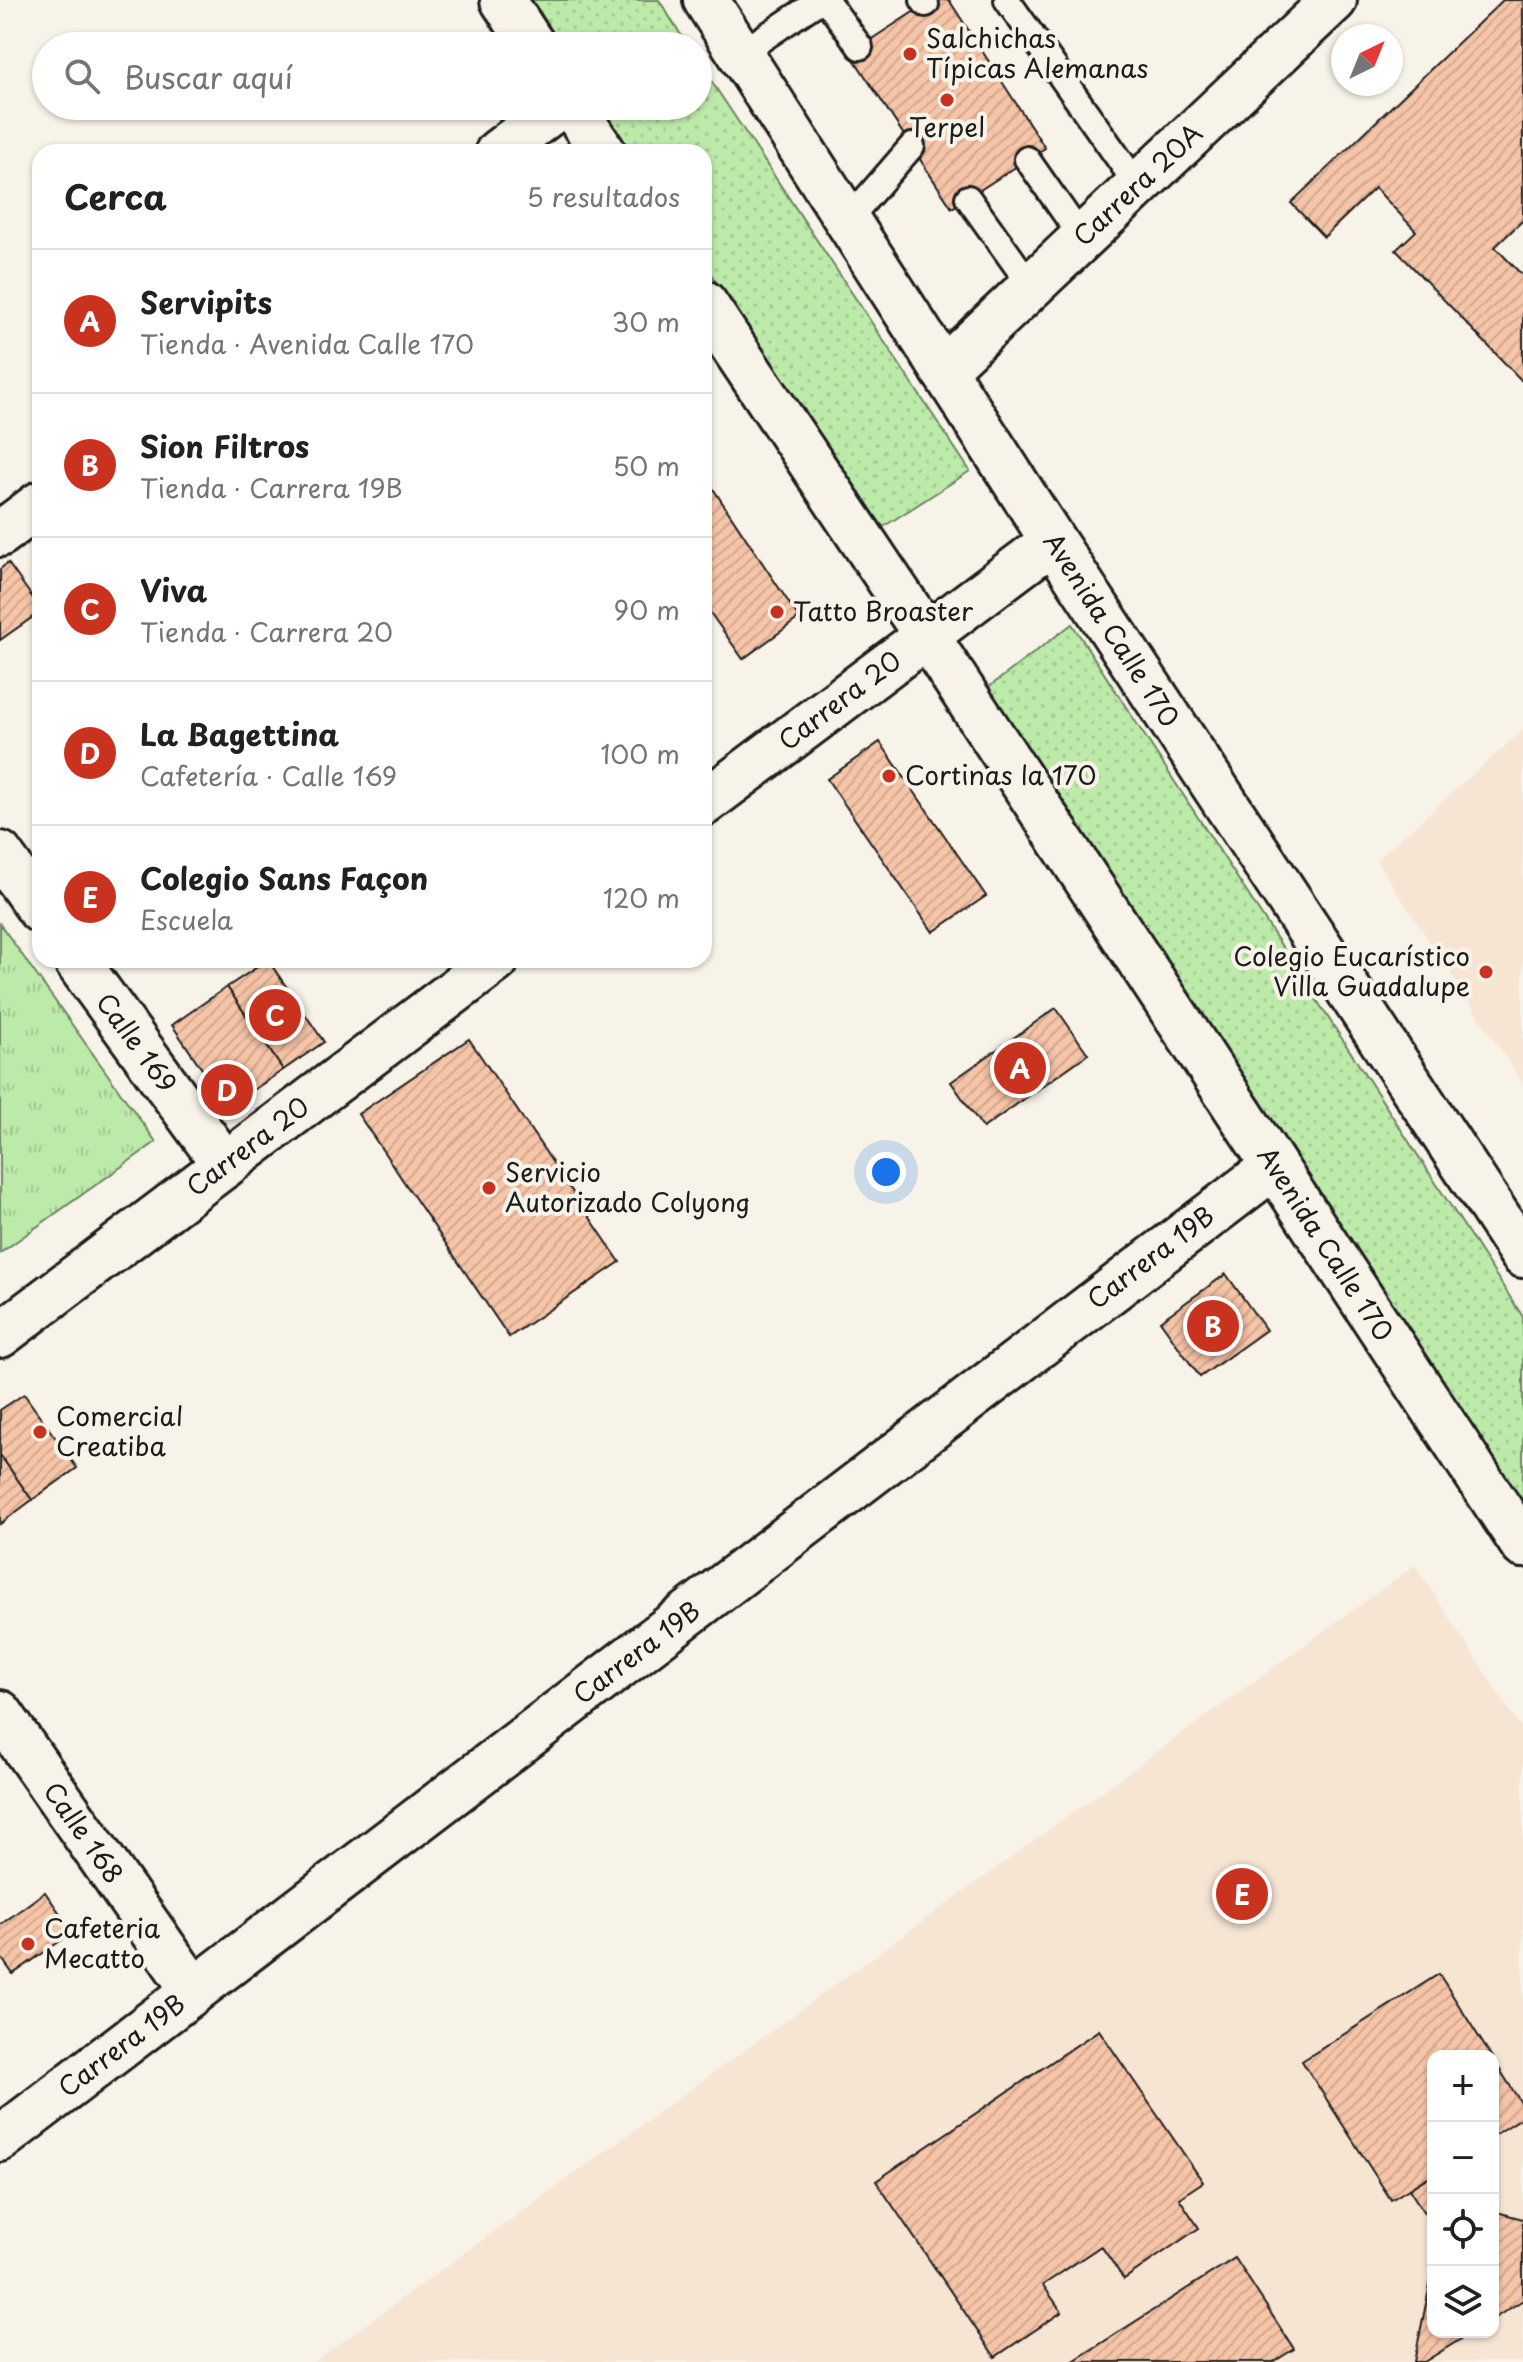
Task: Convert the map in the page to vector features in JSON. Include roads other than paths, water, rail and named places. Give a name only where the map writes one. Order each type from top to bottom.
[{"type":"main road","points":[[503,0],[524,32]]},
{"type":"main road","name":"Avenida Calle 170","points":[[706,0],[1053,541],[1523,1255]]},
{"type":"main road","name":"Carrera 20A","points":[[943,370],[1334,0]]},
{"type":"main road","points":[[509,144],[540,120]]},
{"type":"main road","points":[[581,120],[598,144]]},
{"type":"main road","name":"Avenida Calle 170","points":[[712,315],[926,635],[1523,1545]]},
{"type":"main road","points":[[0,534],[32,510]]},
{"type":"main road","name":"Carrera 20","points":[[712,797],[1053,541]]},
{"type":"main road","points":[[0,854],[32,899]]},
{"type":"main road","name":"Calle 169","points":[[82,968],[225,1165]]},
{"type":"main road","name":"Carrera 20","points":[[0,1335],[485,968]]},
{"type":"main road","name":"Carrera 19B","points":[[0,2139],[1273,1167]]},
{"type":"main road","name":"Calle 168","points":[[0,1713],[194,1991]]},
{"type":"lane","points":[[741,53],[823,0],[860,47]]},
{"type":"lane","points":[[1007,0],[1138,186]]},
{"type":"lane","points":[[847,221],[912,146]]},
{"type":"lane","points":[[1027,159],[1082,238]]},
{"type":"lane","points":[[968,198],[1031,286]]},
{"type":"place","name":"Salchichas Típicas Alemanas","points":[[910,54]]},
{"type":"place","name":"Terpel","points":[[947,100]]},
{"type":"place","name":"Tatto Broaster","points":[[777,612]]},
{"type":"place","name":"Cortinas la 170","points":[[889,776]]},
{"type":"place","name":"Colegio Eucarístico Villa Guadalupe","points":[[1486,972]]},
{"type":"place","name":"Viva","points":[[275,1015]]},
{"type":"place","name":"Servipits","points":[[1020,1068]]},
{"type":"place","name":"La Bagettina","points":[[227,1090]]},
{"type":"place","name":"Servicio Autorizado Colyong","points":[[489,1188]]},
{"type":"place","name":"Sion Filtros","points":[[1213,1326]]},
{"type":"place","name":"Comercial Creatiba","points":[[40,1432]]},
{"type":"place","name":"Colegio Sans Façon","points":[[1242,1894]]},
{"type":"place","name":"Cafeteria Mecatto","points":[[28,1944]]}]
